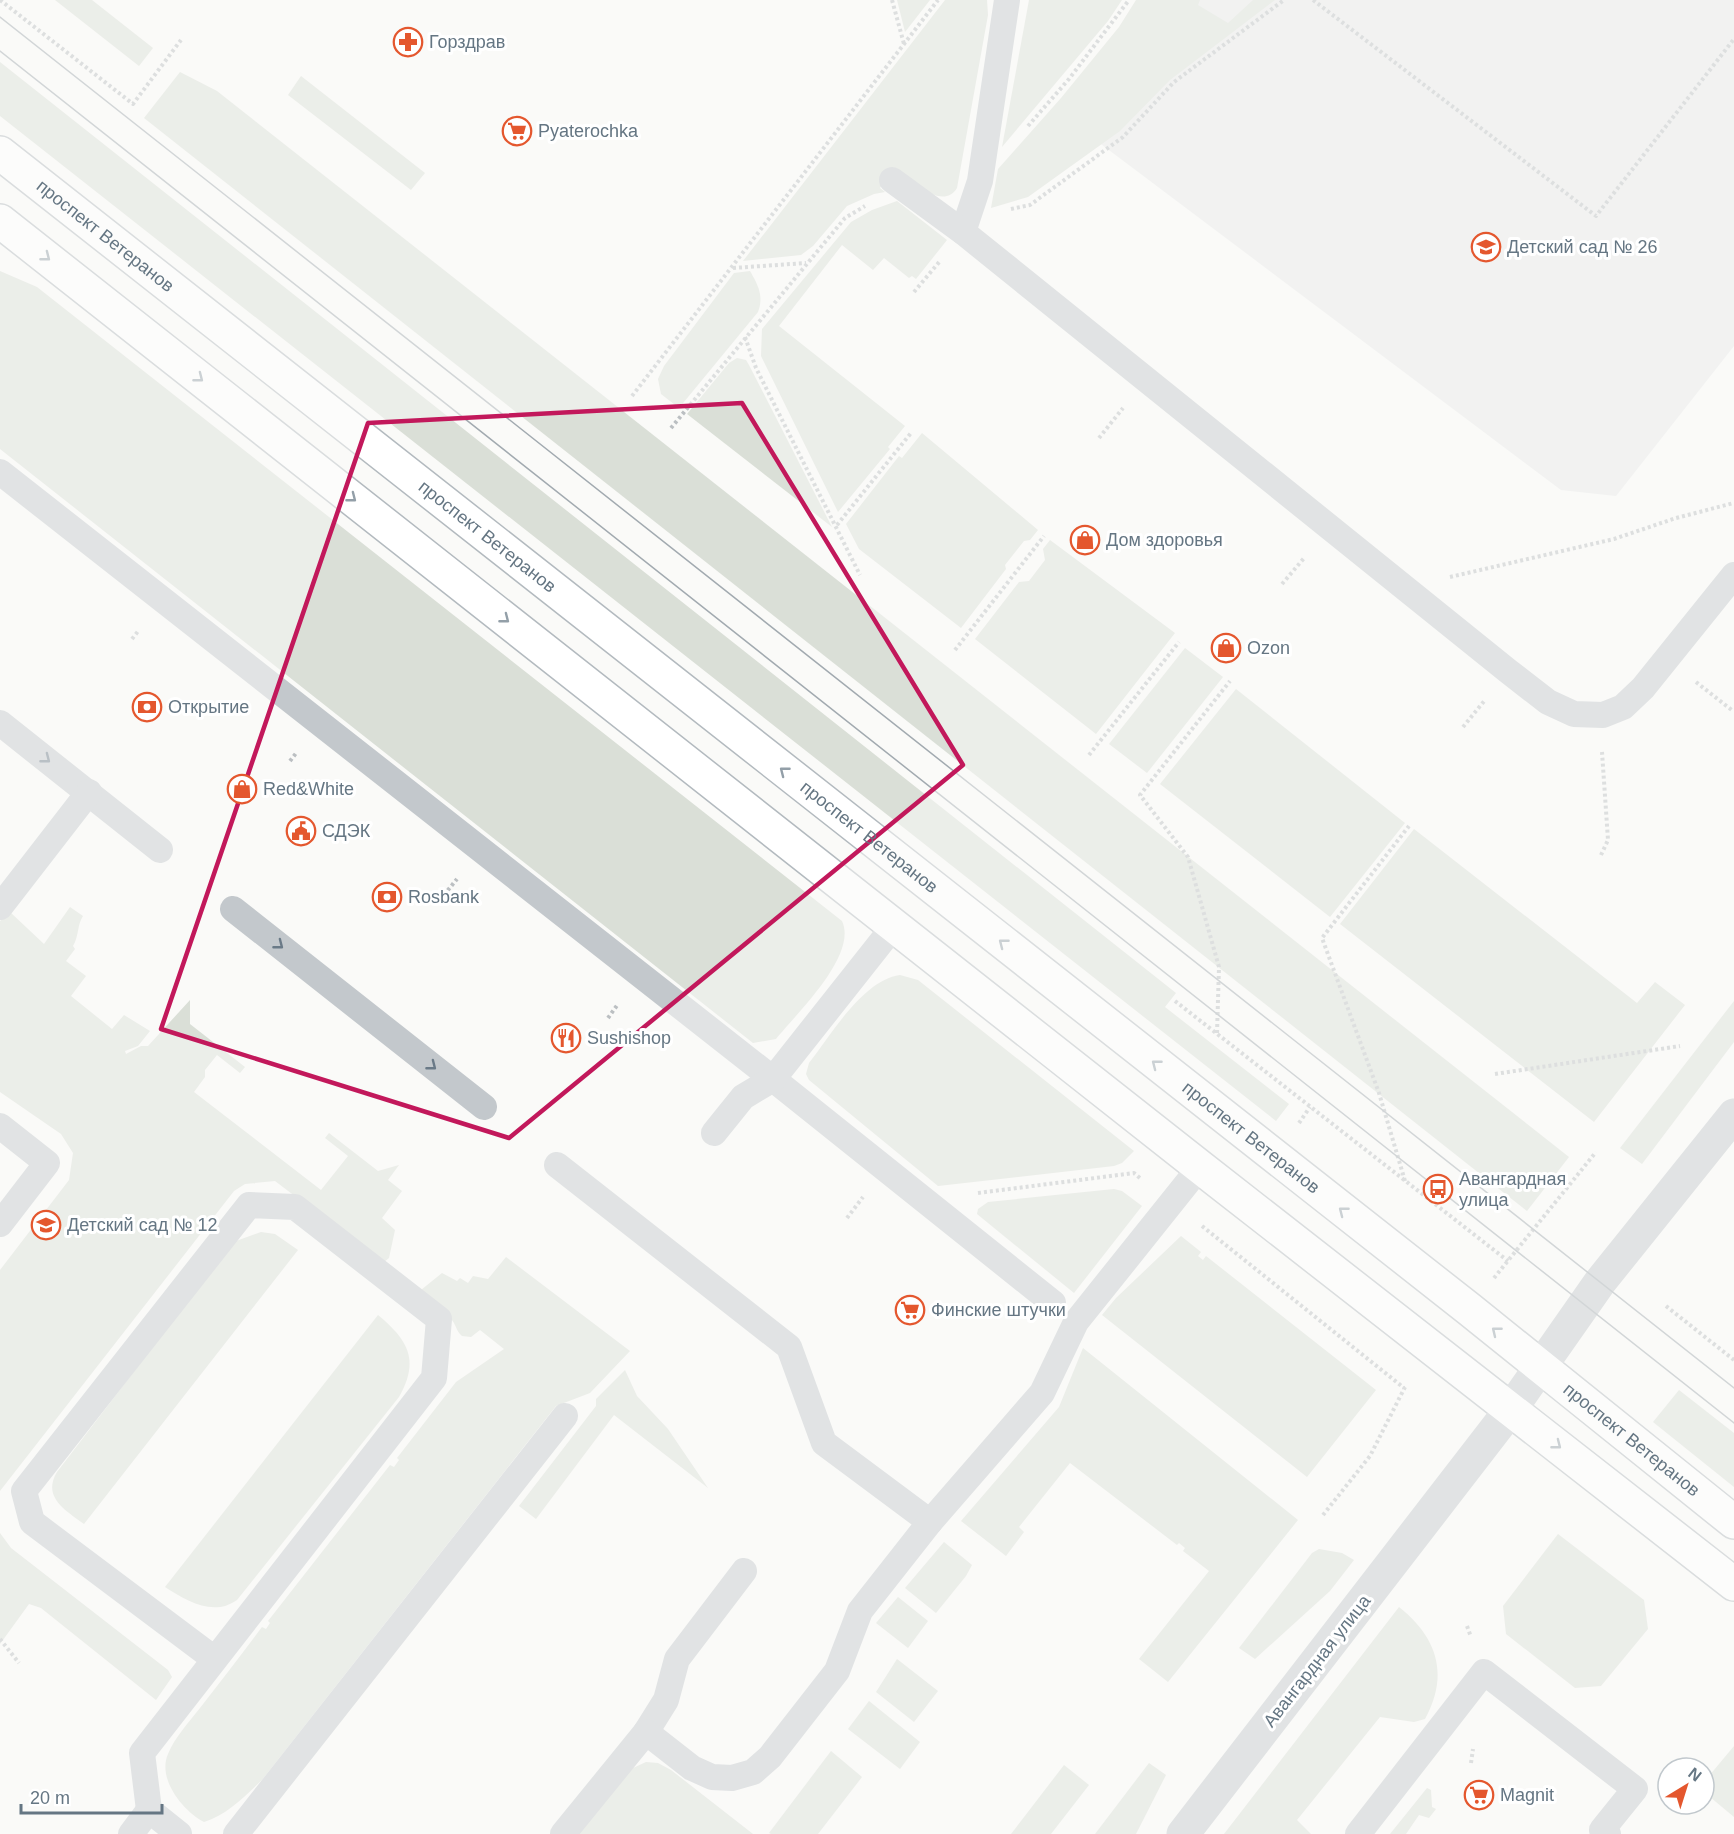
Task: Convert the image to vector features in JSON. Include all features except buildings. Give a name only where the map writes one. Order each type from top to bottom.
[{"type":"main road","name":"проспект Ветеранов","points":[[0,153],[1734,1522]]},
{"type":"main road","points":[[0,220],[1200,1167],[1734,1584]]},
{"type":"street","name":"Авангардная улица","points":[[1183,1834],[1511,1409],[1600,1282],[1734,1115]]},
{"type":"lane","points":[[963,232],[980,181],[1007,0]]},
{"type":"lane","points":[[900,186],[963,232],[1548,702],[1575,714],[1603,715],[1623,707],[1644,688],[1734,575]]},
{"type":"lane","points":[[0,472],[773,1079],[1053,1303]]},
{"type":"lane","points":[[0,723],[160,850]]},
{"type":"lane","points":[[0,907],[89,792]]},
{"type":"lane","points":[[233,909],[484,1107]]},
{"type":"lane","points":[[714,1134],[743,1096],[773,1079],[894,926]]},
{"type":"lane","points":[[0,1126],[48,1163],[0,1224]]},
{"type":"lane","points":[[557,1165],[645,1220],[789,1347],[824,1443],[930,1522]]},
{"type":"lane","points":[[646,1731],[692,1768],[712,1777],[732,1778],[753,1772],[770,1757],[837,1671],[860,1611],[930,1522],[1042,1394],[1077,1322],[1200,1167]]},
{"type":"lane","points":[[131,1834],[149,1810],[142,1753],[213,1658],[434,1378],[439,1319],[296,1207],[249,1205],[24,1491],[32,1522],[213,1658]]},
{"type":"lane","points":[[236,1834],[565,1416]]},
{"type":"lane","points":[[563,1834],[646,1731],[666,1700],[677,1659],[744,1571]]},
{"type":"lane","points":[[1358,1834],[1484,1672],[1635,1789],[1603,1833]]},
{"type":"lane","points":[[149,1810],[179,1834]]},
{"type":"path","points":[[0,0],[133,104],[181,40]]},
{"type":"path","points":[[892,0],[904,45]]},
{"type":"path","points":[[632,396],[938,0]]},
{"type":"path","points":[[1023,131],[1069,79],[1129,0]]},
{"type":"path","points":[[963,232],[992,214],[1030,205],[1123,137],[1174,82],[1284,0]]},
{"type":"path","points":[[1313,0],[1596,216],[1734,39]]},
{"type":"path","points":[[671,428],[845,218],[900,186]]},
{"type":"path","points":[[732,268],[807,263]]},
{"type":"path","points":[[745,337],[756,368],[837,525],[860,575]]},
{"type":"path","points":[[837,525],[910,433]]},
{"type":"path","points":[[1406,590],[1462,573],[1614,539],[1734,503]]},
{"type":"path","points":[[955,650],[1044,536]]},
{"type":"path","points":[[1089,755],[1179,642]]},
{"type":"path","points":[[1667,659],[1734,711]]},
{"type":"path","points":[[1217,1034],[1219,967],[1188,856],[1140,795],[1230,681]]},
{"type":"path","points":[[1601,855],[1608,840],[1602,762],[1603,715]]},
{"type":"path","points":[[1406,1182],[1379,1093],[1322,938],[1409,826]]},
{"type":"path","points":[[1175,1001],[1508,1261]]},
{"type":"path","points":[[1495,1074],[1680,1046]]},
{"type":"path","points":[[1490,1283],[1596,1152]]},
{"type":"path","points":[[1666,1306],[1734,1360]]},
{"type":"path","points":[[1323,1515],[1370,1456],[1411,1380]]},
{"type":"path","points":[[0,1639],[19,1663]]},
{"type":"highlighted area","points":[[742,403],[963,765],[509,1138],[161,1029],[368,423]]},
{"type":"shaded area","points":[[55,0],[92,0],[153,48],[139,66]]},
{"type":"shaded area","points":[[897,0],[930,0],[905,32]]},
{"type":"shaded area","points":[[945,0],[987,0],[988,15],[957,188],[951,194],[943,197],[935,195],[926,191],[896,168],[880,188],[885,192],[874,194],[847,206],[813,246],[801,255],[743,261]]},
{"type":"shaded area","points":[[1029,0],[1122,0],[1108,21],[1002,147]]},
{"type":"shaded area","points":[[1136,0],[1200,0],[1198,5],[1228,23],[1253,0],[1275,0],[1170,80],[1120,131],[1028,197],[991,208],[998,169],[1061,98],[1119,27]]},
{"type":"shaded area","name":"Детский сад № 26","points":[[1161,0],[1734,0],[1734,346],[1616,496],[1561,490],[1069,120]]},
{"type":"shaded area","points":[[0,62],[1176,993],[1165,1007],[1289,1104],[1276,1121],[0,116]]},
{"type":"shaded area","points":[[180,72],[217,91],[1569,1157],[1527,1211],[144,118]]},
{"type":"shaded area","points":[[301,76],[425,173],[411,190],[288,95]]},
{"type":"shaded area","points":[[897,201],[947,240],[916,279],[912,276],[909,278],[884,258],[873,270],[842,245],[779,326],[905,426],[888,447],[890,449],[838,512],[761,356],[762,329],[851,222],[872,210]]},
{"type":"shaded area","points":[[0,271],[37,287],[842,921],[845,935],[834,966],[823,983],[776,1039],[753,1043],[0,449]]},
{"type":"shaded area","points":[[750,271],[758,286],[760,296],[758,312],[679,408],[661,394],[658,379],[664,366],[734,273]]},
{"type":"shaded area","points":[[737,358],[746,360],[749,365],[832,527],[687,414],[729,363]]},
{"type":"shaded area","points":[[922,433],[1038,530],[1030,540],[1024,541],[1005,565],[1006,569],[961,628],[859,549],[846,524],[899,456],[902,458]]},
{"type":"shaded area","points":[[1050,540],[1175,633],[1096,734],[975,639],[1019,582],[1029,581],[1045,560],[1043,549]]},
{"type":"shaded area","points":[[1185,648],[1223,677],[1147,773],[1109,744]]},
{"type":"shaded area","points":[[1236,689],[1405,823],[1330,917],[1160,784]]},
{"type":"shaded area","points":[[1414,829],[1637,1003],[1655,982],[1685,1005],[1594,1122],[1340,924]]},
{"type":"shaded area","points":[[70,907],[83,916],[73,946],[75,949],[66,961],[86,976],[71,996],[112,1029],[124,1015],[150,1031],[138,1046],[125,1051],[126,1054],[141,1046],[148,1046],[190,1000],[190,1024],[245,1067],[240,1073],[217,1055],[205,1070],[205,1077],[194,1092],[321,1190],[348,1156],[325,1138],[329,1133],[378,1171],[399,1165],[388,1180],[402,1191],[382,1218],[395,1230],[389,1258],[383,1263],[275,1181],[245,1184],[234,1191],[0,1491],[0,1270],[69,1180],[73,1153],[61,1134],[0,1092],[0,921],[10,912],[44,944]]},
{"type":"shaded area","points":[[900,975],[918,980],[1134,1151],[1122,1163],[1114,1166],[938,1186],[809,1080],[806,1074],[809,1063],[849,1010],[873,987],[886,979]]},
{"type":"shaded area","points":[[1734,1001],[1734,1042],[1642,1164],[1620,1148]]},
{"type":"shaded area","points":[[1114,1189],[1122,1191],[1142,1206],[1074,1293],[977,1214],[978,1209],[988,1202]]},
{"type":"shaded area","points":[[261,1232],[275,1234],[298,1250],[84,1524],[63,1508],[54,1496],[53,1481],[57,1472],[227,1250],[236,1241]]},
{"type":"shaded area","points":[[1181,1236],[1201,1252],[1198,1256],[1203,1260],[1206,1256],[1376,1390],[1307,1477],[1102,1315],[1116,1298]]},
{"type":"shaded area","points":[[506,1257],[630,1351],[590,1393],[556,1406],[262,1780],[228,1810],[204,1822],[180,1802],[169,1784],[166,1764],[171,1748],[182,1730],[262,1627],[266,1629],[270,1623],[268,1621],[390,1465],[394,1467],[399,1460],[397,1458],[456,1382],[504,1349],[480,1330],[471,1337],[462,1336],[451,1319],[421,1290],[442,1273],[457,1281],[460,1278],[468,1283],[473,1276],[488,1279]]},
{"type":"shaded area","points":[[378,1315],[397,1333],[408,1351],[409,1372],[399,1397],[237,1600],[228,1605],[209,1607],[191,1602],[165,1587]]},
{"type":"shaded area","points":[[1083,1348],[1298,1520],[1168,1682],[1139,1659],[1209,1571],[1183,1551],[1185,1548],[1179,1543],[1177,1545],[1070,1463],[1019,1527],[1024,1532],[1006,1556],[961,1521],[1059,1407]]},
{"type":"shaded area","points":[[625,1370],[637,1396],[668,1429],[708,1488],[614,1415],[536,1519],[519,1506],[596,1406],[596,1399]]},
{"type":"shaded area","points":[[1679,1390],[1734,1433],[1734,1487],[1653,1422]]},
{"type":"shaded area","points":[[0,1533],[11,1548],[168,1670],[172,1677],[156,1700],[41,1608],[29,1604],[0,1644]]},
{"type":"shaded area","points":[[1558,1534],[1644,1600],[1648,1629],[1601,1686],[1575,1688],[1506,1634],[1503,1606]]},
{"type":"shaded area","points":[[944,1542],[972,1565],[936,1613],[905,1588]]},
{"type":"shaded area","points":[[1319,1549],[1342,1553],[1354,1560],[1330,1591],[1255,1659],[1239,1648],[1312,1553]]},
{"type":"shaded area","points":[[898,1597],[928,1621],[908,1648],[876,1623]]},
{"type":"shaded area","points":[[1399,1607],[1423,1631],[1436,1658],[1437,1687],[1425,1719],[1414,1722],[1380,1717],[1297,1820],[1311,1834],[1224,1834]]},
{"type":"shaded area","points":[[897,1659],[938,1691],[914,1722],[876,1692]]},
{"type":"shaded area","points":[[869,1701],[920,1742],[900,1769],[848,1729]]},
{"type":"shaded area","points":[[1734,1746],[1734,1817],[1716,1802],[1716,1768]]},
{"type":"shaded area","points":[[831,1751],[862,1777],[818,1834],[769,1833]]},
{"type":"shaded area","points":[[646,1762],[658,1763],[671,1770],[753,1834],[578,1834],[624,1776],[633,1768]]},
{"type":"shaded area","points":[[1149,1763],[1166,1775],[1136,1834],[1095,1834]]},
{"type":"shaded area","points":[[1064,1765],[1089,1785],[1051,1834],[1011,1834]]},
{"type":"shaded area","points":[[1427,1788],[1431,1790],[1432,1807],[1436,1809],[1429,1818],[1419,1815],[1406,1834],[1390,1834]]},
{"type":"tram line","points":[[0,17],[1734,1388]]},
{"type":"tram line","points":[[0,51],[1734,1423]]},
{"type":"place","name":"Горздрав","points":[[408,42]]},
{"type":"place","name":"Pyaterochka","points":[[517,131]]},
{"type":"place","name":"Детский сад № 26","points":[[1486,247]]},
{"type":"place","name":"Дом здоровья","points":[[1085,540]]},
{"type":"place","name":"Ozon","points":[[1226,648]]},
{"type":"place","name":"Открытие","points":[[147,707]]},
{"type":"place","name":"Red&White","points":[[242,789]]},
{"type":"place","name":"СДЭК","points":[[301,831]]},
{"type":"place","name":"Rosbank","points":[[387,897]]},
{"type":"place","name":"Sushishop","points":[[566,1038]]},
{"type":"place","name":"Авангардная улица","points":[[1438,1189]]},
{"type":"place","name":"Детский сад № 12","points":[[46,1225]]},
{"type":"place","name":"Финские штучки","points":[[910,1310]]},
{"type":"place","name":"Magnit","points":[[1479,1795]]}]
